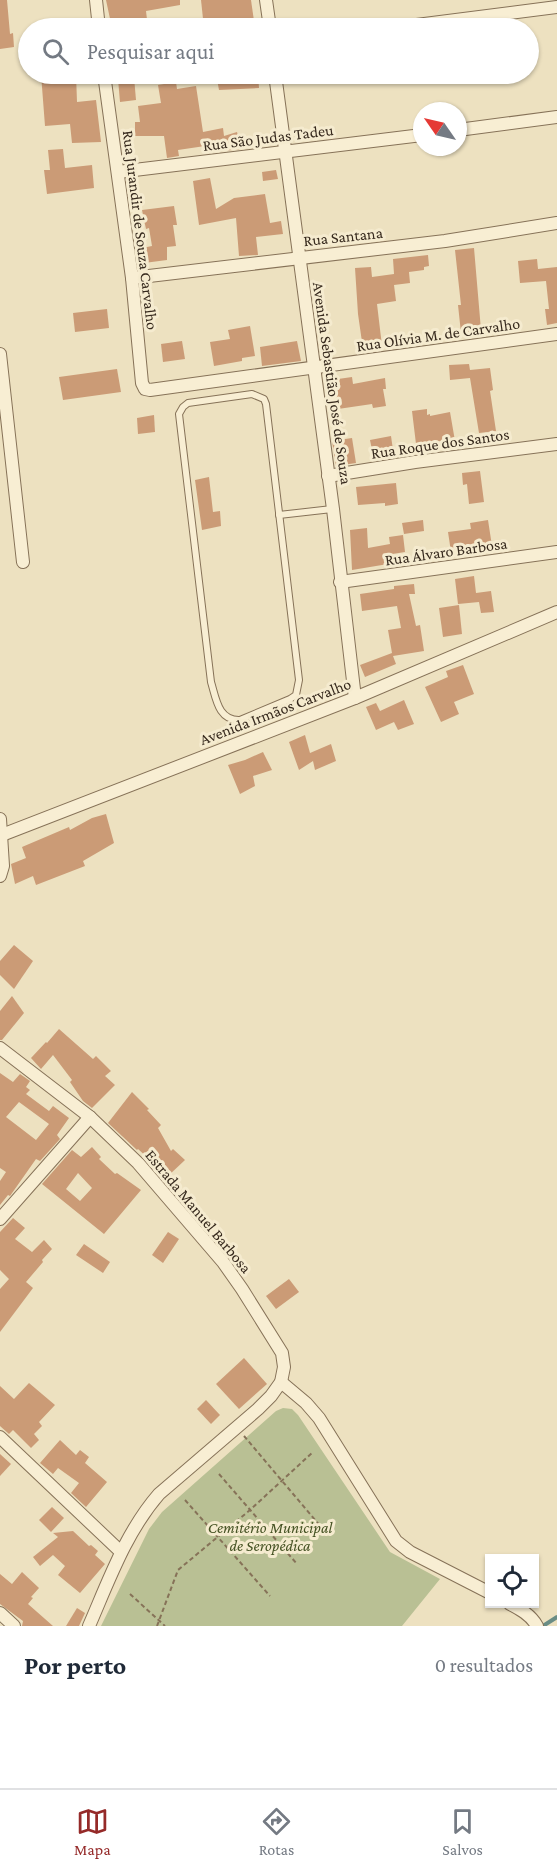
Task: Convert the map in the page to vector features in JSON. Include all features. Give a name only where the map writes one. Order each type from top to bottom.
[{"type":"street","points":[[96,0],[98,18]]},
{"type":"street","points":[[266,0],[269,18]]},
{"type":"street","points":[[471,18],[557,7]]},
{"type":"street","name":"Rua Jurandir de Souza Carvalho","points":[[105,84],[132,279],[142,383],[145,389]]},
{"type":"street","name":"Avenida Sebastião José de Souza","points":[[277,84],[333,509],[355,698]]},
{"type":"street","points":[[467,129],[557,117]]},
{"type":"street","name":"Rua São Judas Tadeu","points":[[118,172],[413,136]]},
{"type":"street","name":"Rua Santana","points":[[132,279],[445,241],[557,224]]},
{"type":"street","name":"Rua Olívia M. de Carvalho","points":[[145,389],[557,334]]},
{"type":"street","points":[[0,354],[5,455],[23,562]]},
{"type":"street","name":"Rua Roque dos Santos","points":[[328,476],[415,462],[557,444]]},
{"type":"street","name":"Rua Álvaro Barbosa","points":[[340,582],[557,552]]},
{"type":"street","name":"Avenida Irmãos Carvalho","points":[[2,835],[355,698],[557,612]]},
{"type":"street","points":[[0,819],[3,866],[0,876]]},
{"type":"street","name":"Estrada Manuel Barbosa","points":[[0,1048],[90,1118],[138,1164],[223,1262],[282,1353],[284,1367],[280,1382]]},
{"type":"street","points":[[0,1219],[90,1118]]},
{"type":"street","points":[[89,1626],[121,1552],[146,1509],[159,1494],[271,1396],[280,1382],[306,1403],[319,1418],[396,1541],[410,1552],[485,1591]]},
{"type":"street","points":[[0,1437],[121,1552]]},
{"type":"street","points":[[518,1608],[525,1612],[537,1626]]},
{"type":"street","points":[[0,1613],[14,1626]]},
{"type":"lane","points":[[252,394],[264,399],[279,515],[299,680],[298,690],[296,695],[290,699],[240,720],[234,720],[228,718],[220,710],[211,682],[179,414],[183,407],[188,403],[252,394]]},
{"type":"lane","points":[[279,515],[333,509]]},
{"type":"path","points":[[236,1428],[327,1534]]},
{"type":"path","points":[[157,1626],[178,1570],[250,1510],[313,1452]]},
{"type":"path","points":[[219,1474],[297,1564]]},
{"type":"path","points":[[185,1500],[270,1596]]},
{"type":"path","points":[[130,1594],[165,1626]]},
{"type":"green space","name":"Cemitério Municipal de Seropédica","points":[[283,1408],[292,1409],[298,1415],[390,1552],[440,1579],[402,1626],[101,1626],[149,1529],[162,1512],[276,1411]]},
{"type":"building","points":[[0,0],[7,0],[10,34],[13,33],[14,47],[0,49]]},
{"type":"building","points":[[106,0],[180,0],[180,5],[146,11],[147,18],[110,18]]},
{"type":"building","points":[[201,0],[251,0],[254,18],[203,18]]},
{"type":"building","points":[[42,84],[76,84],[77,102],[96,100],[101,142],[72,143],[70,124],[45,126]]},
{"type":"building","points":[[118,84],[135,84],[136,100],[120,102]]},
{"type":"building","points":[[176,84],[177,89],[196,86],[203,132],[223,128],[224,136],[237,132],[241,149],[206,153],[205,146],[178,150],[179,156],[167,158],[164,136],[135,136],[135,122],[140,122],[138,106],[161,103],[158,85]]},
{"type":"building","points":[[218,84],[259,84],[259,88],[219,90]]},
{"type":"building","points":[[63,149],[65,168],[92,165],[94,188],[47,194],[44,170],[50,170],[48,150]]},
{"type":"building","points":[[276,170],[278,179],[263,181],[262,172]]},
{"type":"building","points":[[210,178],[216,209],[234,198],[265,194],[270,223],[281,221],[283,234],[256,237],[258,255],[239,256],[236,218],[199,225],[193,181]]},
{"type":"building","points":[[174,206],[177,225],[173,225],[176,246],[167,247],[167,260],[144,263],[142,248],[152,246],[149,228],[146,229],[142,210]]},
{"type":"building","points":[[474,248],[481,330],[461,333],[458,305],[461,305],[455,250]]},
{"type":"building","points":[[428,255],[429,266],[424,267],[424,270],[409,272],[410,283],[394,285],[396,301],[377,304],[382,346],[363,349],[355,268],[371,267],[372,277],[394,274],[393,259]]},
{"type":"building","points":[[537,259],[538,269],[557,267],[557,323],[547,325],[545,309],[549,309],[546,281],[520,283],[518,261]]},
{"type":"building","points":[[107,309],[109,328],[75,332],[73,313]]},
{"type":"building","points":[[250,326],[255,356],[214,366],[210,342],[230,339],[228,330]]},
{"type":"building","points":[[182,341],[185,359],[163,362],[161,344]]},
{"type":"building","points":[[297,341],[301,361],[262,366],[260,347]]},
{"type":"building","points":[[469,364],[470,370],[490,368],[493,390],[490,391],[496,431],[479,433],[470,378],[450,380],[449,365]]},
{"type":"building","points":[[117,369],[121,392],[63,400],[59,377]]},
{"type":"building","points":[[352,377],[353,384],[385,378],[386,389],[383,389],[386,406],[373,408],[372,404],[338,409],[335,390],[326,392],[324,381]]},
{"type":"building","points":[[427,409],[427,415],[430,414],[430,416],[450,412],[455,441],[442,444],[441,441],[416,444],[412,411]]},
{"type":"building","points":[[154,415],[155,432],[138,434],[137,418]]},
{"type":"building","points":[[391,436],[394,457],[374,460],[370,440]]},
{"type":"building","points":[[352,438],[356,463],[336,466],[332,441]]},
{"type":"building","points":[[480,471],[484,502],[469,504],[467,484],[463,485],[462,473]]},
{"type":"building","points":[[209,477],[213,512],[220,511],[221,526],[202,530],[195,480]]},
{"type":"building","points":[[396,483],[398,504],[358,505],[356,487]]},
{"type":"building","points":[[423,520],[424,531],[404,534],[402,523]]},
{"type":"building","points":[[488,520],[492,546],[451,552],[448,532],[471,529],[470,523]]},
{"type":"building","points":[[367,528],[368,548],[390,544],[389,537],[403,535],[405,552],[386,555],[388,564],[352,570],[350,530]]},
{"type":"building","points":[[474,576],[476,593],[491,591],[494,612],[481,613],[479,602],[458,604],[455,579]]},
{"type":"building","points":[[414,584],[415,594],[409,594],[416,626],[420,625],[424,651],[393,656],[396,664],[365,677],[360,665],[392,653],[388,630],[401,628],[397,606],[362,611],[360,594]]},
{"type":"building","points":[[459,605],[462,634],[443,637],[439,608]]},
{"type":"building","points":[[463,665],[474,694],[454,702],[459,714],[441,722],[425,687],[448,677],[446,671]]},
{"type":"building","points":[[404,700],[414,724],[398,730],[394,722],[376,730],[366,707],[376,703],[380,711]]},
{"type":"building","points":[[305,735],[310,753],[331,744],[336,761],[315,770],[313,761],[299,770],[289,742]]},
{"type":"building","points":[[263,752],[272,770],[253,776],[255,786],[240,794],[228,765]]},
{"type":"building","points":[[106,814],[114,843],[83,861],[85,866],[36,885],[33,876],[15,884],[11,864],[26,858],[22,847]]},
{"type":"building","points":[[14,945],[33,961],[14,989],[0,975],[0,961]]},
{"type":"building","points":[[12,996],[24,1013],[0,1040],[0,1011]]},
{"type":"building","points":[[59,1029],[93,1059],[96,1056],[111,1071],[105,1076],[115,1085],[92,1108],[83,1101],[70,1082],[72,1080],[53,1055],[41,1069],[31,1058]]},
{"type":"building","points":[[0,1073],[13,1082],[20,1074],[30,1081],[26,1087],[30,1090],[26,1094],[49,1111],[53,1106],[69,1118],[57,1135],[60,1139],[40,1161],[36,1159],[10,1196],[8,1195],[0,1205],[0,1181],[6,1172],[0,1168]],"holes":[[[19,1102],[49,1124],[36,1140],[6,1117]]]},
{"type":"building","points":[[132,1092],[161,1125],[158,1128],[171,1151],[173,1149],[185,1160],[168,1176],[165,1182],[153,1168],[155,1166],[149,1159],[108,1123]]},
{"type":"building","points":[[92,1147],[101,1157],[99,1159],[115,1174],[117,1173],[141,1190],[104,1234],[42,1184],[72,1150],[81,1157]],"holes":[[[78,1173],[92,1188],[80,1201],[66,1189]]]},
{"type":"building","points":[[13,1218],[25,1228],[15,1239],[32,1252],[44,1240],[52,1249],[26,1282],[33,1288],[0,1332],[0,1289],[9,1279],[0,1270],[0,1232]]},
{"type":"building","points":[[168,1232],[179,1239],[163,1263],[152,1255]]},
{"type":"building","points":[[84,1244],[110,1262],[103,1273],[76,1255]]},
{"type":"building","points":[[289,1279],[299,1292],[276,1309],[266,1296]]},
{"type":"building","points":[[244,1358],[267,1384],[239,1409],[216,1384]]},
{"type":"building","points":[[29,1383],[55,1405],[39,1422],[42,1426],[34,1434],[39,1440],[31,1448],[13,1430],[9,1434],[0,1426],[0,1386],[14,1399]]},
{"type":"building","points":[[206,1400],[220,1415],[211,1424],[197,1409]]},
{"type":"building","points":[[60,1440],[76,1455],[80,1450],[89,1457],[85,1463],[107,1482],[86,1507],[71,1493],[79,1483],[58,1468],[53,1474],[40,1463]]},
{"type":"building","points":[[0,1454],[11,1464],[0,1476]]},
{"type":"building","points":[[52,1507],[64,1518],[51,1532],[39,1520]]},
{"type":"building","points":[[73,1531],[98,1551],[95,1555],[105,1564],[80,1593],[58,1575],[65,1566],[53,1555],[40,1566],[33,1557],[58,1537],[53,1533]]},
{"type":"building","points":[[22,1572],[39,1588],[28,1604],[53,1626],[22,1626],[23,1621],[0,1604],[0,1574],[12,1584]]},
{"type":"building","points":[[77,1608],[85,1613],[79,1626],[66,1626]]},
{"type":"waterway","points":[[543,1626],[557,1617]]}]
